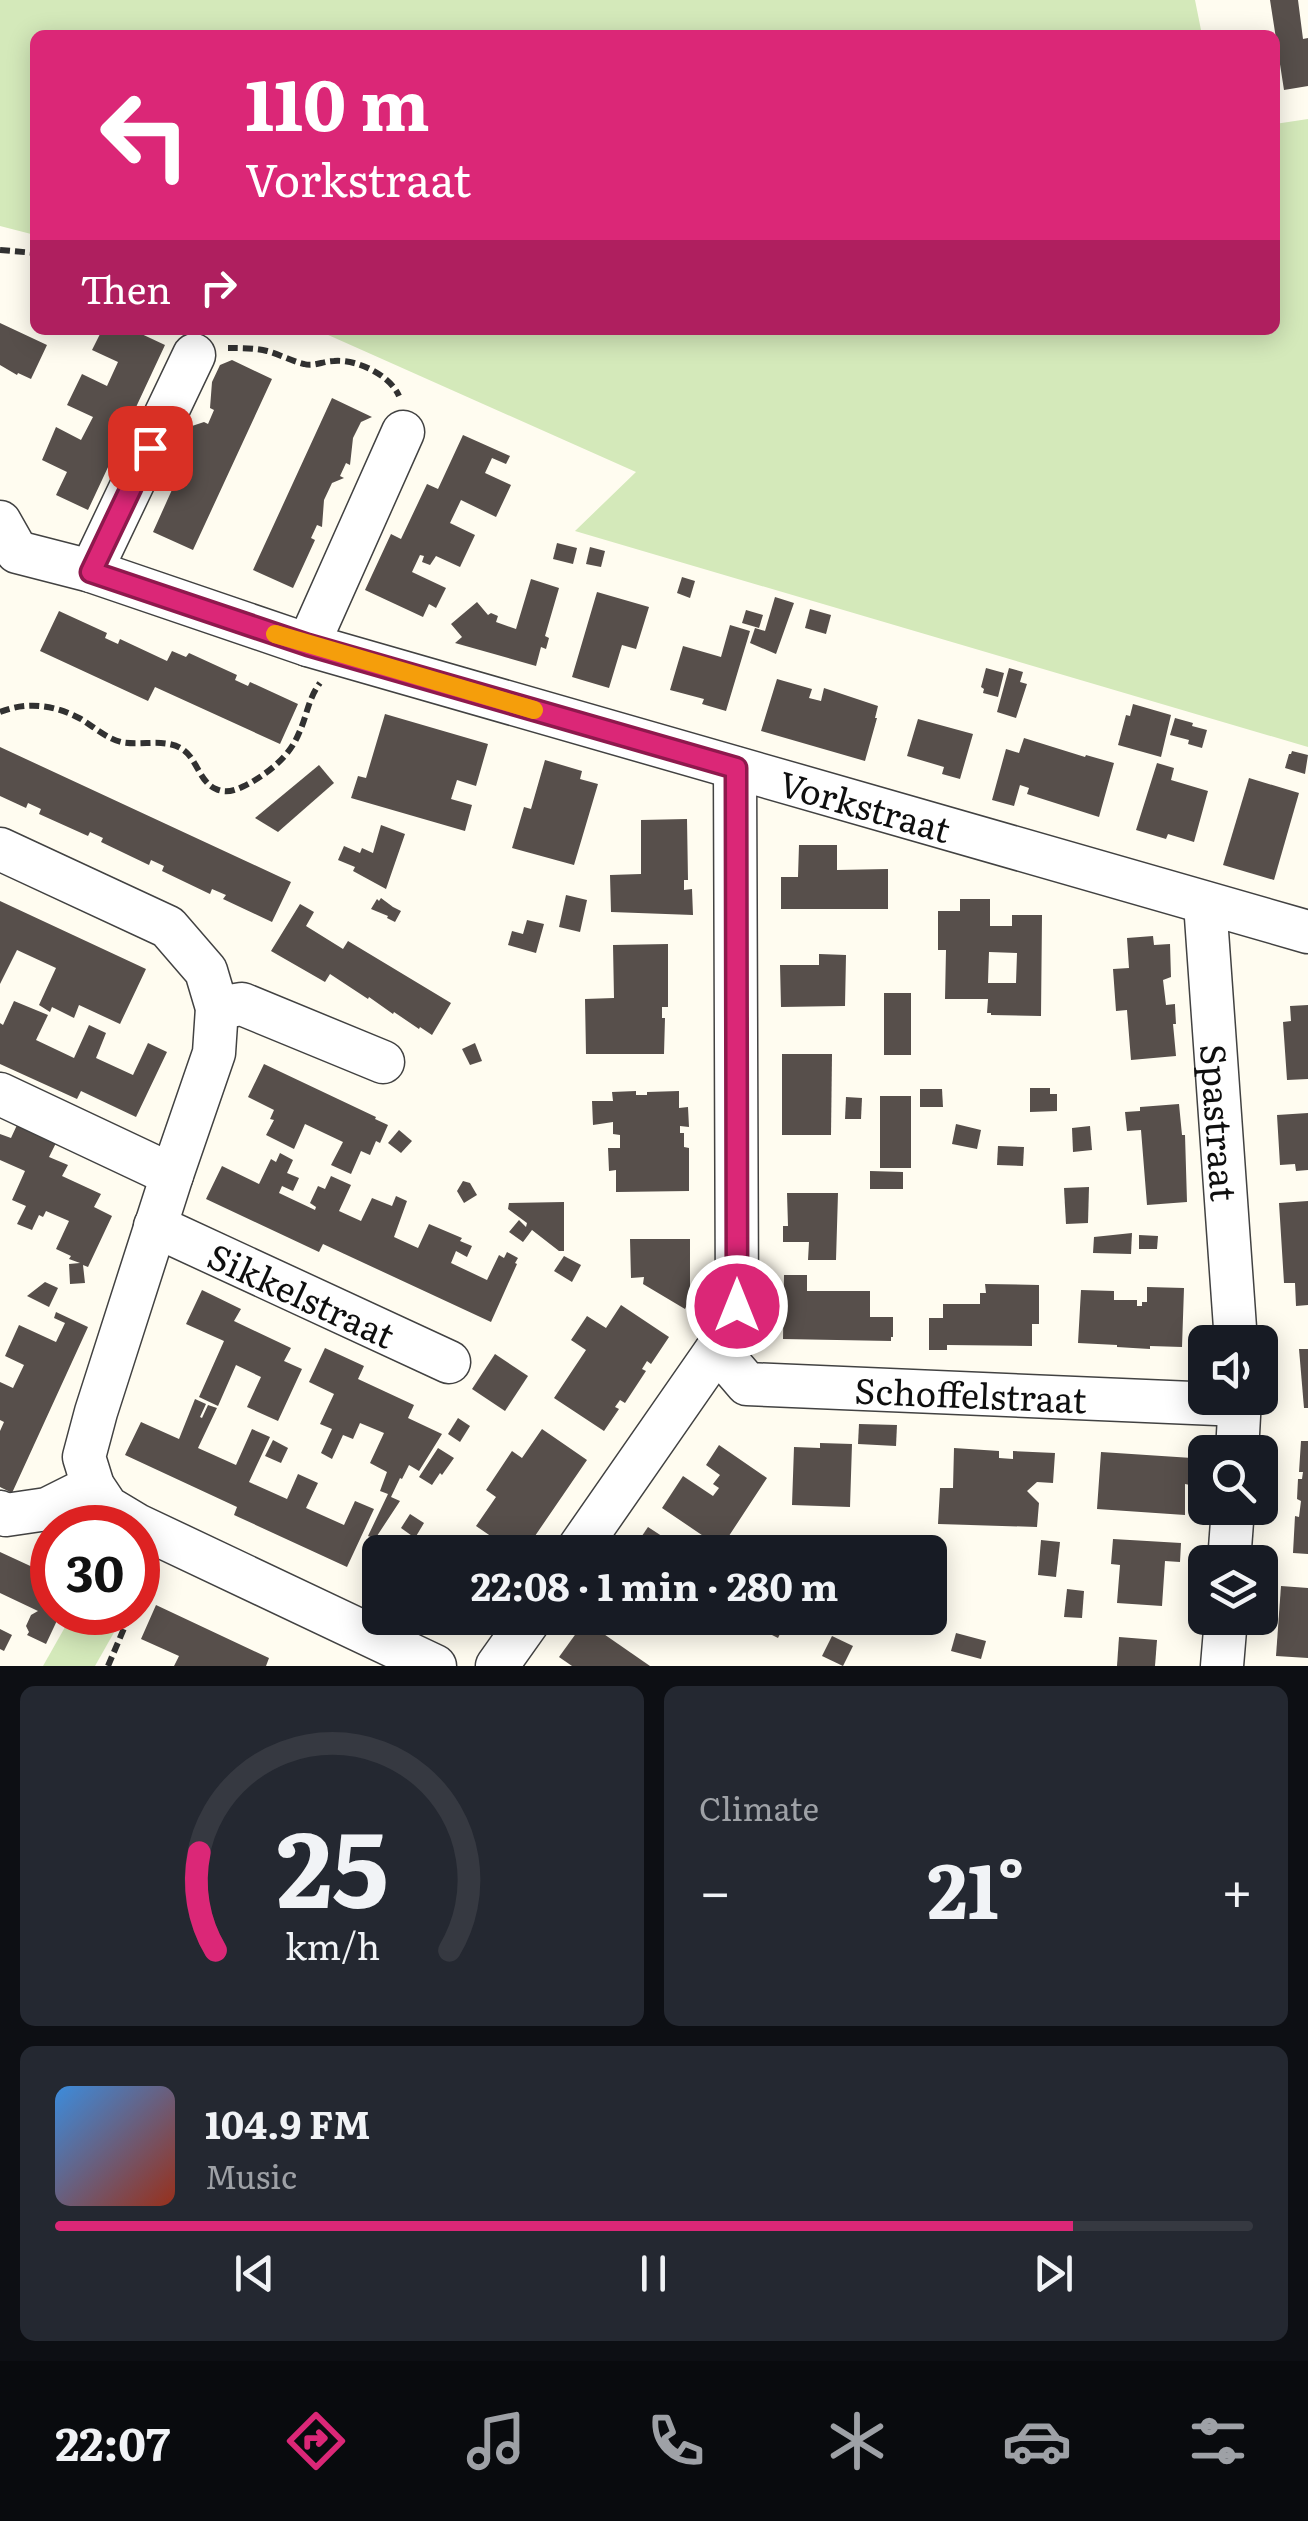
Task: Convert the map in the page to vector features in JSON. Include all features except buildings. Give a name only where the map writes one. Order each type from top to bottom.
[{"type":"street","points":[[91,572],[194,355]]},
{"type":"street","points":[[325,650],[403,432]]},
{"type":"street","name":"Vorkstraat","points":[[5,550],[91,572],[325,650],[1308,932]]},
{"type":"street","points":[[588,1535],[717,1349],[737,1306],[736,768]]},
{"type":"street","points":[[0,849],[168,927],[206,971],[217,1008],[214,1052],[84,1457],[93,1486],[106,1507],[137,1526],[435,1666]]},
{"type":"street","name":"Spastraat","points":[[1205,903],[1235,1325]]},
{"type":"street","points":[[217,1008],[242,1004],[383,1062]]},
{"type":"street","points":[[0,1094],[172,1175]]},
{"type":"street","name":"Sikkelstraat","points":[[155,1226],[449,1362]]},
{"type":"street","name":"Schoffelstraat","points":[[717,1349],[747,1384],[1188,1399]]},
{"type":"street","points":[[0,1512],[6,1515],[46,1510],[93,1486]]},
{"type":"street","points":[[497,1666],[519,1635]]},
{"type":"street","points":[[1222,1666],[1225,1635]]},
{"type":"path","points":[[0,250],[30,253]]},
{"type":"path","points":[[194,355],[205,348],[265,350],[308,365],[335,360],[361,366],[386,379],[397,390],[403,432]]},
{"type":"path","points":[[0,712],[35,704],[59,709],[118,741],[184,749],[208,784],[230,792],[278,764],[288,752],[316,688],[325,650]]},
{"type":"path","points":[[108,1666],[121,1635]]},
{"type":"green space","points":[[0,0],[1195,0],[1201,30],[30,30],[30,234],[0,226]]},
{"type":"green space","points":[[1308,119],[1308,747],[575,531],[636,472],[328,335],[1280,335],[1280,123]]},
{"type":"green space","points":[[61,1635],[113,1635],[95,1666],[43,1666]]},
{"type":"slow traffic","points":[[275,634],[534,710]]},
{"type":"route","points":[[150,448],[91,572],[308,645],[736,768],[737,1306]]}]
